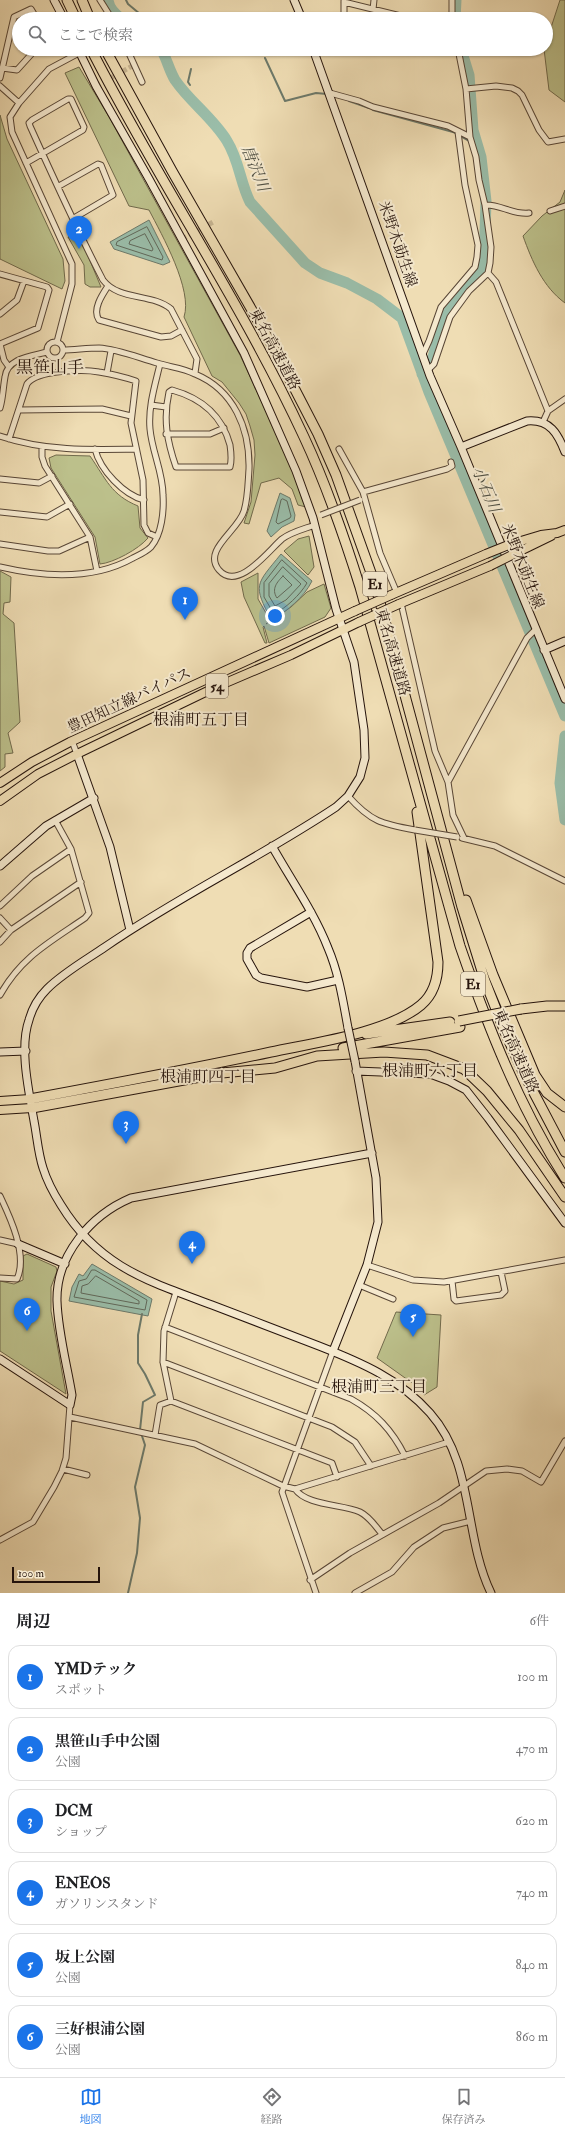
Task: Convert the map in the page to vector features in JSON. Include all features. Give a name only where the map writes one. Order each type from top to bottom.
[{"type":"highway","points":[[68,0],[73,12]]},
{"type":"highway","points":[[82,0],[87,12]]},
{"type":"highway","name":"東名高速道路","points":[[94,56],[153,166],[257,344],[305,438],[343,532],[380,656],[458,939],[478,998],[514,1084],[565,1178]]},
{"type":"highway","name":"東名高速道路","points":[[109,56],[168,164],[272,345],[318,434],[354,522],[375,584],[416,743],[428,779],[462,907],[485,981],[505,1032],[524,1074],[565,1152]]},
{"type":"highway","points":[[339,1038],[367,1030],[410,1012],[421,1005],[431,993],[438,976],[437,948],[414,778]]},
{"type":"highway","points":[[428,779],[468,905],[519,1039],[535,1075],[547,1093],[565,1108]]},
{"type":"highway","points":[[31,1104],[222,1073],[275,1068],[382,1040],[521,1012],[538,1006],[565,1006]]},
{"type":"highway","points":[[521,1012],[565,1011]]},
{"type":"highway","points":[[31,1104],[160,1075],[339,1038],[460,1024]]},
{"type":"highway","points":[[317,1056],[384,1052],[427,1055],[464,1069],[488,1091],[519,1130],[565,1197]]},
{"type":"main road","name":"54","points":[[339,618],[511,544],[541,535],[562,531]]},
{"type":"main road","name":"54","points":[[400,604],[490,566],[562,531]]},
{"type":"main road","name":"豊田知立線バイパス","points":[[0,801],[38,774],[77,754],[216,687],[291,656],[359,622],[400,604]]},
{"type":"main road","name":"豊田知立線バイパス","points":[[0,783],[32,762],[72,741],[339,618]]},
{"type":"main road","points":[[0,1101],[31,1104]]},
{"type":"main road","points":[[0,1110],[31,1104]]},
{"type":"street","points":[[54,0],[60,12]]},
{"type":"street","points":[[100,0],[108,12]]},
{"type":"street","points":[[294,0],[299,12]]},
{"type":"street","points":[[372,10],[374,0]]},
{"type":"street","points":[[452,0],[452,12]]},
{"type":"street","points":[[344,12],[344,1],[381,12]]},
{"type":"street","points":[[25,12],[31,9],[33,12]]},
{"type":"street","points":[[0,78],[12,26]]},
{"type":"street","points":[[2,68],[16,70],[29,56]]},
{"type":"street","points":[[57,342],[72,284],[72,264],[10,124],[11,115],[19,103],[49,69],[71,56]]},
{"type":"street","points":[[81,56],[96,86],[164,206],[244,354],[296,471],[314,522],[339,618],[354,662],[366,749],[360,777],[348,796],[331,811],[130,930],[47,989],[38,1001],[29,1019],[26,1051],[31,1104],[43,1168],[55,1195],[82,1234],[89,1242],[118,1265],[176,1292],[333,1352],[378,1371],[410,1393],[432,1415],[449,1442],[456,1458],[464,1486],[477,1555],[490,1593]]},
{"type":"street","points":[[130,56],[142,82]]},
{"type":"street","name":"米野木莇生線","points":[[317,56],[428,370],[462,447],[534,631],[544,650],[565,699]]},
{"type":"street","points":[[428,370],[434,364],[450,317],[464,297],[488,272],[491,247],[476,157],[470,137],[466,90],[459,56]]},
{"type":"street","points":[[0,86],[19,103]]},
{"type":"street","points":[[466,90],[496,86],[512,88],[522,95],[539,130],[548,142],[565,139]]},
{"type":"street","points":[[330,93],[359,101],[373,108],[448,126],[470,137]]},
{"type":"street","points":[[26,163],[42,153],[83,130],[84,127],[71,99],[30,122],[42,153],[103,280],[108,286],[117,291],[166,305],[173,312],[197,359],[195,373]]},
{"type":"street","points":[[423,354],[430,341],[441,307],[475,267],[477,256],[478,245],[464,184],[458,132]]},
{"type":"street","points":[[59,186],[98,164],[101,165],[113,195],[74,218]]},
{"type":"street","points":[[484,205],[504,208],[521,214],[529,213]]},
{"type":"street","points":[[550,211],[565,206]]},
{"type":"street","points":[[488,272],[496,282],[548,410]]},
{"type":"street","points":[[0,274],[48,288],[40,325],[34,331],[0,344],[4,360],[9,367]]},
{"type":"street","points":[[0,314],[17,300],[24,281]]},
{"type":"street","points":[[108,286],[100,298],[96,312],[99,320],[162,337],[171,336],[182,330]]},
{"type":"street","points":[[57,342],[63,350]]},
{"type":"street","points":[[47,352],[50,344],[57,342]]},
{"type":"street","points":[[63,350],[98,348],[195,373],[217,387],[233,404],[241,420],[248,442],[248,479],[245,505],[238,524],[216,548],[215,560],[219,570],[230,576],[244,574],[282,539],[314,522],[322,515],[362,500]]},
{"type":"street","points":[[47,352],[52,357],[57,358],[61,355],[63,350]]},
{"type":"street","points":[[107,373],[111,351]]},
{"type":"street","points":[[0,408],[6,372],[9,367],[17,360],[47,352]]},
{"type":"street","points":[[0,568],[53,574],[97,572],[117,567],[145,552],[157,537],[162,514],[163,495],[161,475],[152,439],[150,423],[151,405],[160,364]]},
{"type":"street","points":[[9,439],[27,384],[34,378],[60,372],[97,371],[136,382],[131,416],[135,448],[143,480],[145,527],[148,533],[157,537]]},
{"type":"street","points":[[170,391],[189,395],[211,410],[224,428],[230,448],[231,464],[229,467],[176,467],[166,434],[166,407],[170,391]]},
{"type":"street","points":[[543,422],[548,410],[565,399]]},
{"type":"street","points":[[151,405],[166,407]]},
{"type":"street","points":[[19,410],[102,409],[131,416]]},
{"type":"street","points":[[462,447],[527,421],[543,422],[553,429],[565,452]]},
{"type":"street","points":[[166,434],[210,434],[224,428]]},
{"type":"street","points":[[0,436],[66,450],[135,448]]},
{"type":"street","points":[[42,446],[43,462],[90,537],[97,572]]},
{"type":"street","points":[[95,449],[99,460],[122,489],[130,496],[144,500]]},
{"type":"street","points":[[339,449],[363,492],[362,500],[394,594]]},
{"type":"street","points":[[363,492],[447,469],[452,466],[451,462]]},
{"type":"street","points":[[0,479],[39,483],[52,476]]},
{"type":"street","points":[[0,512],[47,517],[70,504]]},
{"type":"street","points":[[0,544],[48,551],[60,551],[90,537]]},
{"type":"street","points":[[400,604],[435,751],[448,782],[453,815],[464,838]]},
{"type":"street","points":[[448,782],[527,638],[534,631]]},
{"type":"street","points":[[544,650],[565,641]]},
{"type":"street","points":[[72,741],[94,798],[116,871],[130,930]]},
{"type":"street","points":[[348,796],[363,813],[375,821],[415,830],[464,838],[495,846],[565,881]]},
{"type":"street","points":[[0,866],[23,844],[55,820],[94,798]]},
{"type":"street","points":[[0,995],[14,972],[31,955],[88,915],[89,910],[71,849],[55,820]]},
{"type":"street","points":[[272,846],[311,912],[329,950],[338,980],[372,1153],[376,1178],[378,1209],[376,1233],[367,1265],[308,1418],[282,1492],[310,1580],[316,1593]]},
{"type":"street","points":[[0,906],[32,876],[71,849]]},
{"type":"street","points":[[0,942],[11,930],[81,882]]},
{"type":"street","points":[[311,912],[250,948],[247,953],[247,959],[256,975],[267,980],[307,987],[338,980]]},
{"type":"street","points":[[0,918],[11,930]]},
{"type":"street","points":[[0,1052],[26,1051]]},
{"type":"street","points":[[356,1071],[430,1074],[449,1081],[466,1090],[565,1223]]},
{"type":"street","points":[[0,1540],[33,1522],[63,1469],[72,1395],[57,1302],[60,1281],[65,1264],[82,1234],[93,1222],[106,1211],[131,1198],[372,1153]]},
{"type":"street","points":[[0,1196],[15,1231],[18,1244],[18,1277],[15,1280],[0,1278]]},
{"type":"street","points":[[0,1240],[18,1244],[65,1264]]},
{"type":"street","points":[[367,1265],[413,1280],[452,1281],[565,1260]]},
{"type":"street","points":[[452,1281],[454,1299],[456,1301],[501,1295],[504,1291],[501,1272]]},
{"type":"street","points":[[360,1285],[393,1299]]},
{"type":"street","points":[[171,1401],[163,1362],[165,1327],[176,1292]]},
{"type":"street","points":[[165,1327],[351,1399],[371,1412],[393,1434],[405,1456]]},
{"type":"street","points":[[0,1360],[70,1405]]},
{"type":"street","points":[[163,1362],[332,1427],[356,1442],[371,1466]]},
{"type":"street","points":[[155,1436],[160,1406],[171,1401],[332,1463],[336,1478]]},
{"type":"street","points":[[70,1417],[195,1444],[283,1486],[295,1489],[336,1478],[449,1442]]},
{"type":"street","points":[[310,1580],[344,1556],[439,1503],[486,1471],[507,1469],[522,1471],[541,1482],[565,1441]]},
{"type":"street","points":[[63,1469],[87,1475]]},
{"type":"street","points":[[295,1489],[298,1494],[307,1498],[359,1512],[371,1520],[382,1534]]},
{"type":"street","points":[[355,1593],[392,1572],[414,1547],[443,1528],[471,1522]]},
{"type":"shaded area","points":[[560,0],[565,0],[565,102],[549,90],[545,56],[553,56],[553,21]]},
{"type":"shaded area","points":[[79,67],[109,117],[240,355],[286,454],[306,507],[298,505],[292,489],[279,478],[261,483],[249,524],[244,523],[251,502],[255,455],[254,440],[246,414],[222,382],[212,376],[184,317],[186,306],[184,292],[175,263],[168,248],[149,210],[129,206],[65,73]]},
{"type":"shaded area","points":[[0,115],[7,139],[63,259],[65,281],[62,289],[0,259]]},
{"type":"shaded area","points":[[565,190],[565,303],[557,297],[544,281],[534,264],[523,236],[542,216],[560,202]]},
{"type":"shaded area","points":[[78,232],[101,287],[90,287],[85,284],[84,265],[68,237]]},
{"type":"shaded area","points":[[56,455],[90,456],[110,486],[121,497],[138,506],[140,528],[148,538],[139,547],[126,555],[100,564],[95,537],[51,468],[49,458]]},
{"type":"shaded area","points":[[309,536],[314,567],[308,575],[284,551],[298,539]]},
{"type":"shaded area","points":[[0,571],[11,577],[10,602],[4,603],[3,614],[14,623],[20,722],[8,733],[13,753],[5,754],[5,767],[0,771]]},
{"type":"shaded area","points":[[258,573],[258,599],[270,620],[266,624],[291,607],[307,592],[324,584],[331,608],[325,617],[269,643],[264,626],[267,643],[265,643],[244,597],[241,582]]},
{"type":"shaded area","points":[[27,1254],[56,1267],[57,1271],[51,1287],[51,1311],[66,1394],[0,1351],[0,1281],[14,1284],[23,1280],[23,1256]]},
{"type":"shaded area","points":[[396,1312],[441,1315],[437,1387],[424,1395],[415,1385],[377,1358]]},
{"type":"water","points":[[149,220],[170,262],[163,265],[114,249],[110,242]]},
{"type":"water","points":[[280,493],[290,498],[295,515],[294,521],[282,527],[271,537],[267,531]]},
{"type":"water","points":[[281,554],[312,581],[300,598],[272,621],[259,592],[262,579],[266,572]]},
{"type":"water","points":[[92,1264],[152,1299],[148,1316],[69,1301],[72,1287],[79,1274],[83,1276]]},
{"type":"waterway","name":"小石川","points":[[108,0],[114,12]]},
{"type":"waterway","points":[[126,0],[128,4],[138,12]]},
{"type":"waterway","points":[[455,12],[456,0]]},
{"type":"waterway","name":"小石川","points":[[164,56],[175,80],[187,96],[215,125],[227,141],[231,148],[250,202],[305,263],[320,273],[347,283],[377,299],[402,318],[429,392],[565,716]]},
{"type":"waterway","points":[[422,374],[432,360],[445,316],[478,276],[484,263],[486,201],[481,157],[473,130],[469,75],[463,56]]},
{"type":"waterway","points":[[265,58],[285,101],[316,93],[327,94]]},
{"type":"waterway","points":[[190,85],[188,82],[191,69]]},
{"type":"waterway","points":[[349,101],[369,108]]},
{"type":"waterway","points":[[373,110],[453,132],[469,141]]},
{"type":"waterway","points":[[474,145],[478,148]]},
{"type":"waterway","name":"小石川","points":[[565,736],[560,783],[565,820]]},
{"type":"waterway","points":[[128,1593],[137,1553],[140,1518],[135,1487],[145,1445],[140,1430],[143,1402],[155,1395],[138,1363],[138,1335],[142,1314]]},
{"type":"tunnel","points":[[96,86],[134,65]]},
{"type":"tunnel","points":[[182,239],[215,221]]},
{"type":"place","name":"黒笹山手中公園","points":[[79,249]]},
{"type":"place","name":"YMDテック","points":[[185,620]]},
{"type":"place","name":"DCM","points":[[126,1144]]},
{"type":"place","name":"ENEOS","points":[[192,1264]]},
{"type":"place","name":"三好根浦公園","points":[[27,1331]]},
{"type":"place","name":"坂上公園","points":[[413,1337]]},
{"type":"district","name":"黒笹山手","points":[[50,367]]},
{"type":"district","name":"根浦町五丁目","points":[[201,719]]},
{"type":"district","name":"根浦町六丁目","points":[[430,1070]]},
{"type":"district","name":"根浦町四丁目","points":[[208,1076]]},
{"type":"district","name":"根浦町三丁目","points":[[379,1386]]},
{"type":"water label","name":"唐沢川","points":[[256,168]]}]
